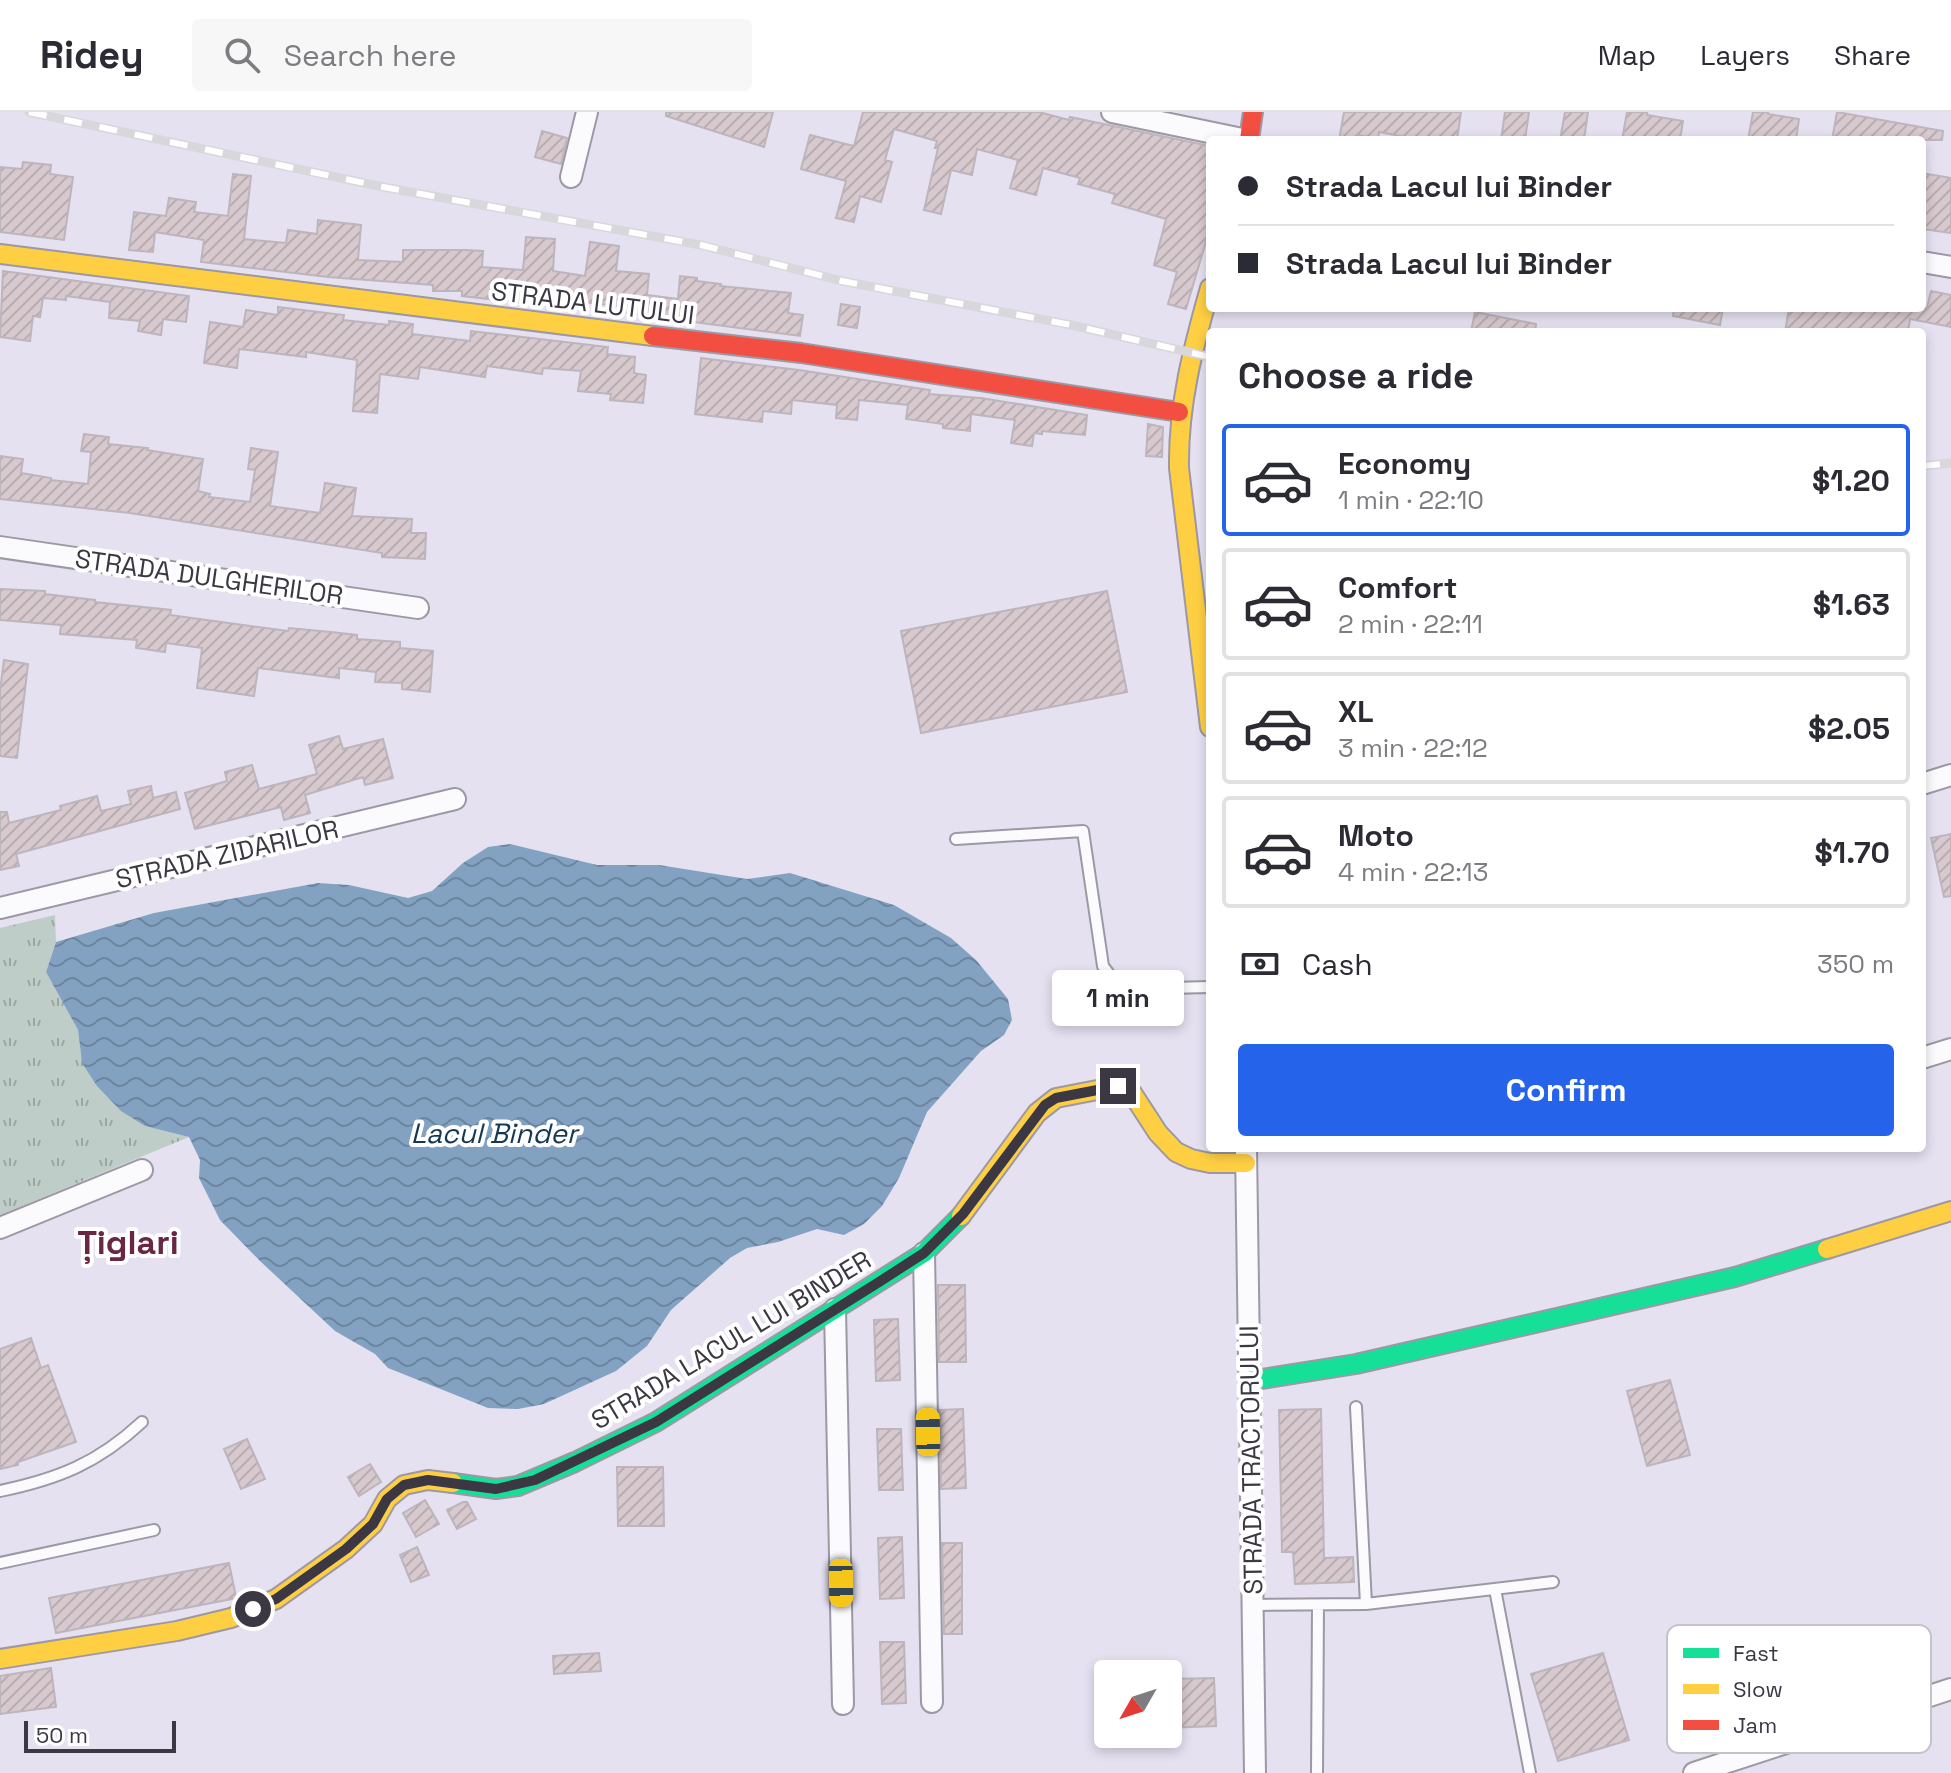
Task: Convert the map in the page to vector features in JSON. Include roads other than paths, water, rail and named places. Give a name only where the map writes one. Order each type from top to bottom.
[{"type":"street","points":[[571,177],[587,112]]},
{"type":"street","points":[[1112,112],[1229,136]]},
{"type":"street","points":[[1249,136],[1253,112]]},
{"type":"street","name":"STRADA LUTULUI","points":[[0,254],[801,353],[1179,412]]},
{"type":"street","points":[[1926,263],[1951,267]]},
{"type":"street","points":[[1206,301],[1190,353],[1179,412],[1179,468],[1206,694]]},
{"type":"street","name":"STRADA DULGHERILOR","points":[[0,547],[418,608]]},
{"type":"street","points":[[1926,783],[1951,775]]},
{"type":"street","name":"STRADA ZIDARILOR","points":[[0,908],[455,799]]},
{"type":"street","points":[[1926,1057],[1951,1049]]},
{"type":"street","name":"STRADA LACUL LUI BINDER","points":[[0,1659],[177,1631],[231,1618],[276,1599],[346,1549],[373,1524],[387,1499],[404,1485],[428,1480],[496,1489],[535,1480],[656,1422],[924,1253],[963,1214],[1037,1113],[1056,1098],[1118,1086],[1132,1093],[1158,1133],[1176,1152],[1210,1163],[1246,1156]]},
{"type":"street","name":"STRADA TRACTORULUI","points":[[1246,1156],[1255,1773]]},
{"type":"street","points":[[0,1228],[142,1170]]},
{"type":"street","points":[[1249,1381],[1356,1364],[1720,1280],[1951,1211]]},
{"type":"street","points":[[924,1253],[932,1702]]},
{"type":"street","points":[[835,1309],[843,1704]]},
{"type":"street","points":[[1931,1696],[1951,1689]]},
{"type":"street","points":[[1694,1773],[1755,1753]]},
{"type":"lane","points":[[956,839],[1083,831],[1103,966],[1114,981],[1127,989],[1206,987]]},
{"type":"lane","points":[[1356,1407],[1366,1604]]},
{"type":"lane","points":[[0,1491],[44,1482],[80,1466],[121,1441],[142,1422]]},
{"type":"lane","points":[[0,1563],[154,1530]]},
{"type":"lane","points":[[1253,1605],[1366,1604],[1553,1582]]},
{"type":"lane","points":[[1495,1589],[1530,1773]]},
{"type":"lane","points":[[1317,1773],[1318,1605]]},
{"type":"water","name":"Lacul Binder","points":[[510,844],[597,865],[659,865],[747,879],[790,873],[894,905],[951,938],[976,960],[1008,999],[1012,1020],[1004,1035],[981,1051],[927,1112],[899,1178],[882,1206],[864,1224],[844,1235],[817,1229],[747,1248],[730,1258],[671,1310],[647,1346],[616,1371],[544,1404],[518,1409],[488,1408],[388,1368],[375,1354],[335,1331],[220,1220],[199,1178],[200,1160],[189,1137],[145,1126],[121,1111],[97,1086],[82,1063],[78,1030],[46,972],[56,942],[154,913],[318,883],[349,885],[408,898],[432,891],[463,863],[488,847]]},
{"type":"railway","points":[[29,112],[383,187],[701,245],[842,281],[1071,325],[1206,356]]},
{"type":"railway","points":[[1926,466],[1951,463]]},
{"type":"district","name":"Țiglari","points":[[128,1242]]}]
